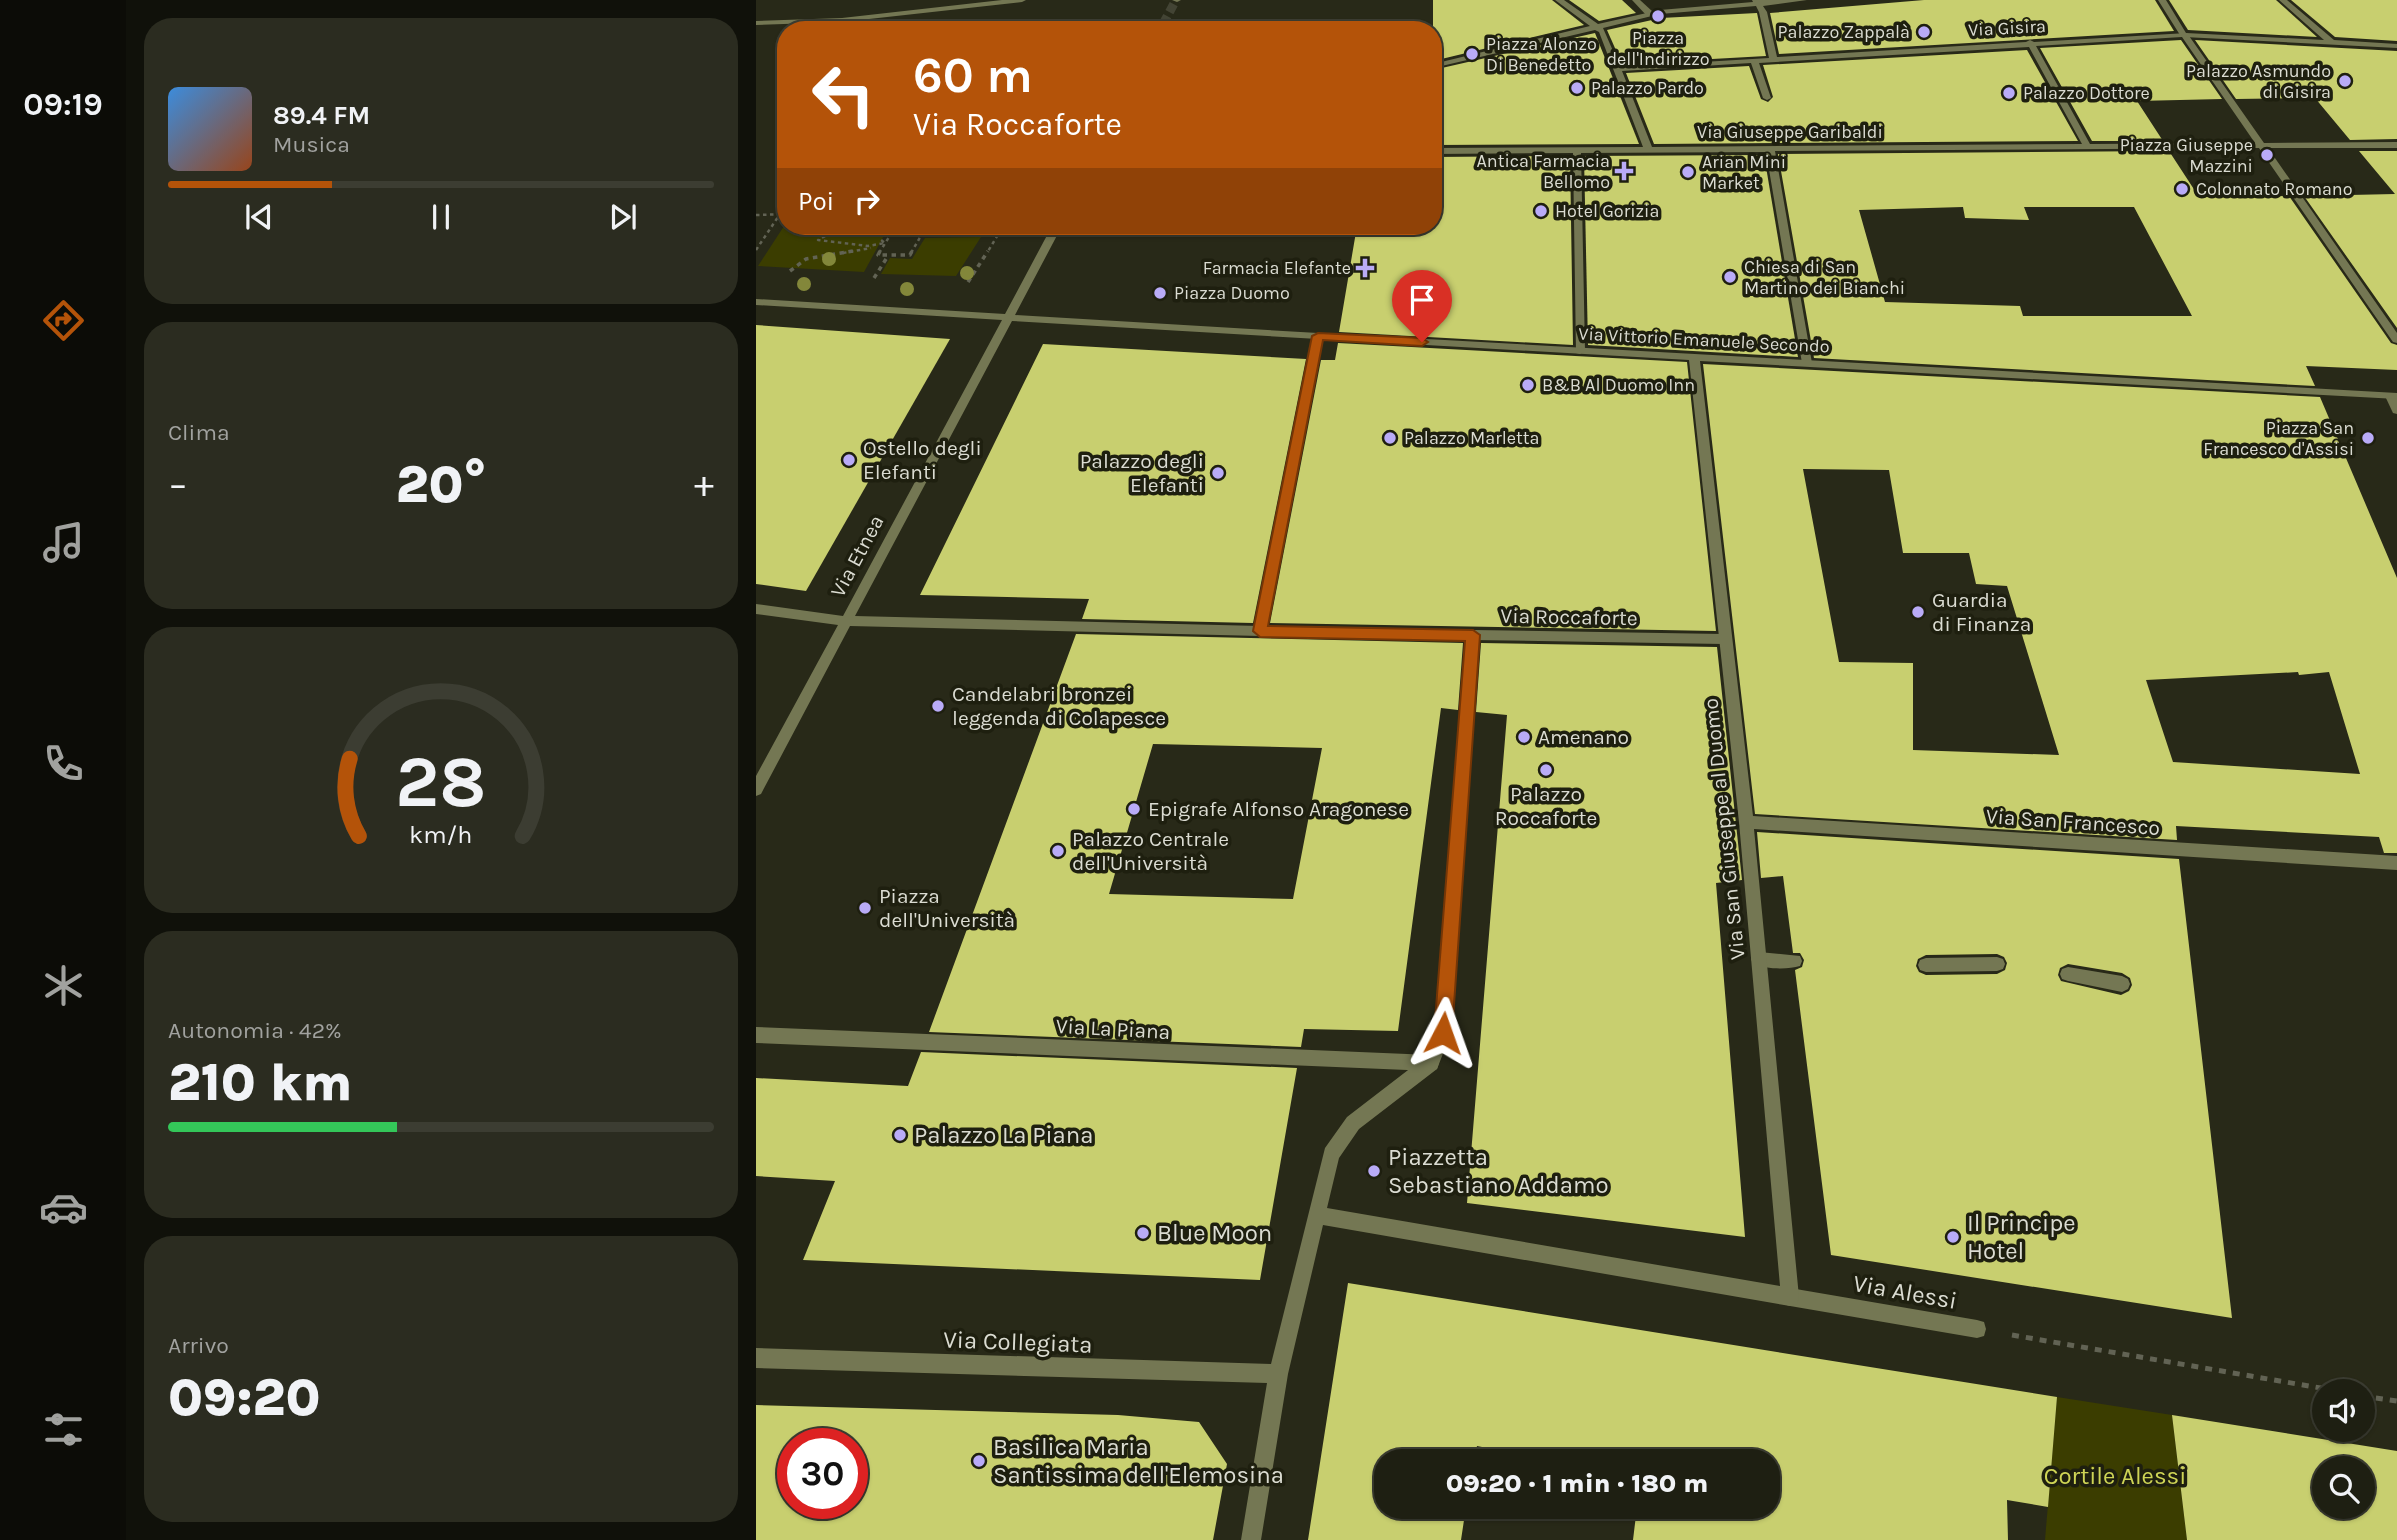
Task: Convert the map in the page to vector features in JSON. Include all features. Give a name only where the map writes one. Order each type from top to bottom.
[{"type":"street","points":[[813,21],[1022,0]]},
{"type":"street","points":[[1559,0],[1597,24],[1619,69],[1648,149]]},
{"type":"street","points":[[1636,0],[1650,13]]},
{"type":"street","points":[[1442,64],[1650,13],[1803,0]]},
{"type":"street","points":[[2162,0],[2397,340]]},
{"type":"street","points":[[2284,0],[2331,42]]},
{"type":"street","points":[[1760,5],[1773,59]]},
{"type":"street","points":[[756,23],[777,22]]},
{"type":"street","name":"Via Gisira","points":[[1619,69],[2030,42],[2184,35],[2397,46]]},
{"type":"street","points":[[2030,42],[2087,146]]},
{"type":"street","points":[[1754,60],[1767,98]]},
{"type":"street","name":"Via Giuseppe Garibaldi","points":[[1442,151],[2397,145]]},
{"type":"street","points":[[1770,148],[1807,363]]},
{"type":"street","points":[[1577,149],[1580,351]]},
{"type":"street","points":[[1009,317],[1052,235]]},
{"type":"street","name":"Via Vittorio Emanuele Secondo","points":[[756,302],[2394,396]]},
{"type":"street","name":"Via Etnea","points":[[756,790],[1009,317]]},
{"type":"street","points":[[1260,631],[1318,336]]},
{"type":"street","name":"Via San Giuseppe al Duomo","points":[[1693,357],[1723,639],[1746,822],[1790,1297]]},
{"type":"street","points":[[2394,396],[2397,410]]},
{"type":"street","name":"Via Roccaforte","points":[[756,609],[847,621],[1078,628],[1723,639]]},
{"type":"street","points":[[1251,1540],[1279,1374],[1331,1154],[1353,1123],[1431,1063],[1443,1033],[1473,635]]},
{"type":"street","name":"Via San Francesco","points":[[1746,822],[2397,863]]},
{"type":"street","points":[[1759,959],[1794,961]]},
{"type":"street","points":[[1926,965],[1997,964]]},
{"type":"street","points":[[2068,974],[2122,984]]},
{"type":"street","name":"Via La Piana","points":[[756,1035],[1431,1063]]},
{"type":"street","name":"Via Alessi","points":[[1316,1215],[1977,1329]]},
{"type":"street","name":"Via Collegiata","points":[[756,1358],[1279,1374]]},
{"type":"path","points":[[756,215],[777,214]]},
{"type":"path","points":[[756,250],[777,222]]},
{"type":"path","points":[[827,235],[818,240],[878,246]]},
{"type":"path","points":[[881,235],[881,240],[886,243]]},
{"type":"path","points":[[890,235],[878,255],[910,255],[921,235]]},
{"type":"path","points":[[967,284],[998,235]]},
{"type":"path","points":[[786,276],[806,260],[886,243]]},
{"type":"path","points":[[873,279],[888,255]]},
{"type":"path","name":"Via Alessi","points":[[1977,1329],[2312,1387]]},
{"type":"path","points":[[2375,1397],[2397,1401]]},
{"type":"green space","points":[[778,235],[884,235],[864,272],[758,266]]},
{"type":"green space","points":[[981,237],[956,276],[881,274],[890,258],[912,259],[925,238]]},
{"type":"green space","name":"Cortile Alessi","points":[[2057,1397],[2172,1415],[2187,1540],[2045,1540]]},
{"type":"building","points":[[1433,0],[1552,0],[1584,25],[1442,59],[1442,21],[1433,21]]},
{"type":"building","points":[[1569,0],[1622,0],[1636,13],[1599,21]]},
{"type":"building","points":[[1924,0],[2155,0],[2174,31],[1779,54],[1770,13]]},
{"type":"building","points":[[2169,0],[2276,0],[2317,37],[2188,30]]},
{"type":"building","points":[[2291,0],[2397,0],[2397,41],[2335,37]]},
{"type":"building","points":[[1757,13],[1766,56],[1622,64],[1607,30],[1661,18]]},
{"type":"building","name":"Palazzo Pardo","points":[[1595,33],[1639,144],[1442,145],[1442,68]]},
{"type":"building","points":[[2181,40],[2222,99],[2137,101],[2163,141],[2092,141],[2040,48]]},
{"type":"building","points":[[2195,40],[2397,51],[2397,139],[2350,140],[2315,98],[2236,99]]},
{"type":"building","points":[[2027,50],[2078,141],[1654,144],[1626,73],[1749,66],[1761,99],[1768,102],[1773,97],[1763,65]]},
{"type":"building","points":[[2169,151],[2199,197],[2289,196],[2391,343],[2397,345],[2397,370],[2306,366],[2315,386],[1814,358],[1778,154]],"holes":[[[1963,207],[1965,218],[2029,220],[2024,207],[2134,207],[2192,316],[2023,316],[2020,306],[1885,302],[1859,210]]]},
{"type":"building","points":[[2359,151],[2397,151],[2397,328],[2304,196],[2395,194]]},
{"type":"building","points":[[1764,155],[1798,357],[1588,345],[1584,156]]},
{"type":"building","points":[[1570,156],[1573,345],[1339,332],[1355,235],[1442,235],[1442,157]]},
{"type":"building","points":[[756,325],[950,339],[806,591],[756,584]]},
{"type":"building","points":[[1338,343],[1687,362],[1716,631],[1270,623],[1321,360],[1335,360]]},
{"type":"building","name":"Palazzo degli Elefanti","points":[[1043,344],[1306,359],[1253,623],[1082,619],[1089,599],[920,595]]},
{"type":"building","points":[[1703,364],[2320,397],[2397,578],[2397,853],[2384,853],[2379,837],[2176,826],[2177,840],[1755,814]],"holes":[[[1803,469],[1889,470],[1903,553],[1969,553],[1976,584],[2007,586],[2059,755],[1913,750],[1913,663],[1839,662]],[[2298,672],[2299,675],[2329,672],[2360,774],[2173,762],[2146,680]]]},
{"type":"building","name":"Palazzo Centrale dell'Università","points":[[1076,634],[1463,643],[1458,710],[1441,708],[1398,1031],[1304,1029],[1301,1047],[929,1032]],"holes":[[[1153,744],[1322,748],[1293,899],[1109,894]]]},
{"type":"building","points":[[1481,643],[1717,647],[1742,880],[1716,883],[1745,1237],[1467,1203],[1507,715],[1476,712]]},
{"type":"building","points":[[1757,832],[2179,859],[2232,1318],[1831,1255],[1795,970],[1802,967],[1804,960],[1800,953],[1793,953],[1783,876],[1761,878]],"holes":[[[1997,954],[2004,957],[2007,963],[2005,970],[1997,974],[1926,975],[1919,972],[1916,966],[1918,959],[1926,955]],[[2068,964],[2122,973],[2130,978],[2132,985],[2129,991],[2121,995],[2061,981],[2058,975],[2060,968]]]},
{"type":"building","points":[[921,1052],[1297,1068],[1260,1280],[803,1260],[835,1181],[756,1176],[756,1078],[908,1086]]},
{"type":"building","points":[[1348,1283],[2057,1397],[2048,1507],[2007,1500],[2008,1540],[1633,1540],[1636,1519],[1780,1519],[1780,1449],[1492,1449],[1477,1446],[1476,1449],[1374,1449],[1374,1519],[1464,1519],[1461,1540],[1308,1540]]},
{"type":"building","name":"Basilica Maria Santissima dell'Elemosina","points":[[756,1405],[1118,1415],[1199,1422],[1227,1464],[1213,1540],[756,1540]]},
{"type":"building","points":[[2172,1415],[2312,1437],[2312,1442],[2341,1442],[2397,1451],[2397,1540],[2187,1540]]},
{"type":"tunnel","points":[[1165,21],[1176,0]]},
{"type":"place","name":"Piazza dell'Indirizzo","points":[[1658,16]]},
{"type":"place","name":"Palazzo Zappalà","points":[[1924,32]]},
{"type":"place","name":"Piazza Alonzo Di Benedetto","points":[[1472,54]]},
{"type":"place","name":"Palazzo Asmundo di Gisira","points":[[2345,81]]},
{"type":"place","name":"Palazzo Pardo","points":[[1577,88]]},
{"type":"place","name":"Palazzo Dottore","points":[[2009,93]]},
{"type":"place","name":"Piazza Giuseppe Mazzini","points":[[2267,155]]},
{"type":"place","name":"Antica Farmacia Bellomo","points":[[1624,171]]},
{"type":"place","name":"Arian Mini Market","points":[[1688,172]]},
{"type":"place","name":"Colonnato Romano","points":[[2182,189]]},
{"type":"place","name":"Hotel Gorizia","points":[[1541,211]]},
{"type":"place","name":"Farmacia Elefante","points":[[1365,268]]},
{"type":"place","name":"Chiesa di San Martino dei Bianchi","points":[[1730,277]]},
{"type":"place","name":"Piazza Duomo","points":[[1160,293]]},
{"type":"place","name":"B&B Al Duomo Inn","points":[[1528,385]]},
{"type":"place","name":"Palazzo Marletta","points":[[1390,438]]},
{"type":"place","name":"Piazza San Francesco d'Assisi","points":[[2368,438]]},
{"type":"place","name":"Ostello degli Elefanti","points":[[849,460]]},
{"type":"place","name":"Palazzo degli Elefanti","points":[[1218,473]]},
{"type":"place","name":"Guardia di Finanza","points":[[1918,612]]},
{"type":"place","name":"Candelabri bronzei leggenda di Colapesce","points":[[938,706]]},
{"type":"place","name":"Amenano","points":[[1524,737]]},
{"type":"place","name":"Palazzo Roccaforte","points":[[1546,770]]},
{"type":"place","name":"Epigrafe Alfonso Aragonese","points":[[1134,809]]},
{"type":"place","name":"Palazzo Centrale dell'Università","points":[[1058,851]]},
{"type":"place","name":"Piazza dell'Università","points":[[865,908]]},
{"type":"place","name":"Palazzo La Piana","points":[[900,1135]]},
{"type":"place","name":"Piazzetta Sebastiano Addamo","points":[[1374,1171]]},
{"type":"place","name":"Blue Moon","points":[[1143,1233]]},
{"type":"place","name":"Il Principe Hotel","points":[[1953,1237]]},
{"type":"place","name":"Basilica Maria Santissima dell'Elemosina","points":[[979,1461]]},
{"type":"route","points":[[1422,342],[1318,336],[1260,631],[1473,635],[1443,1033]]}]
